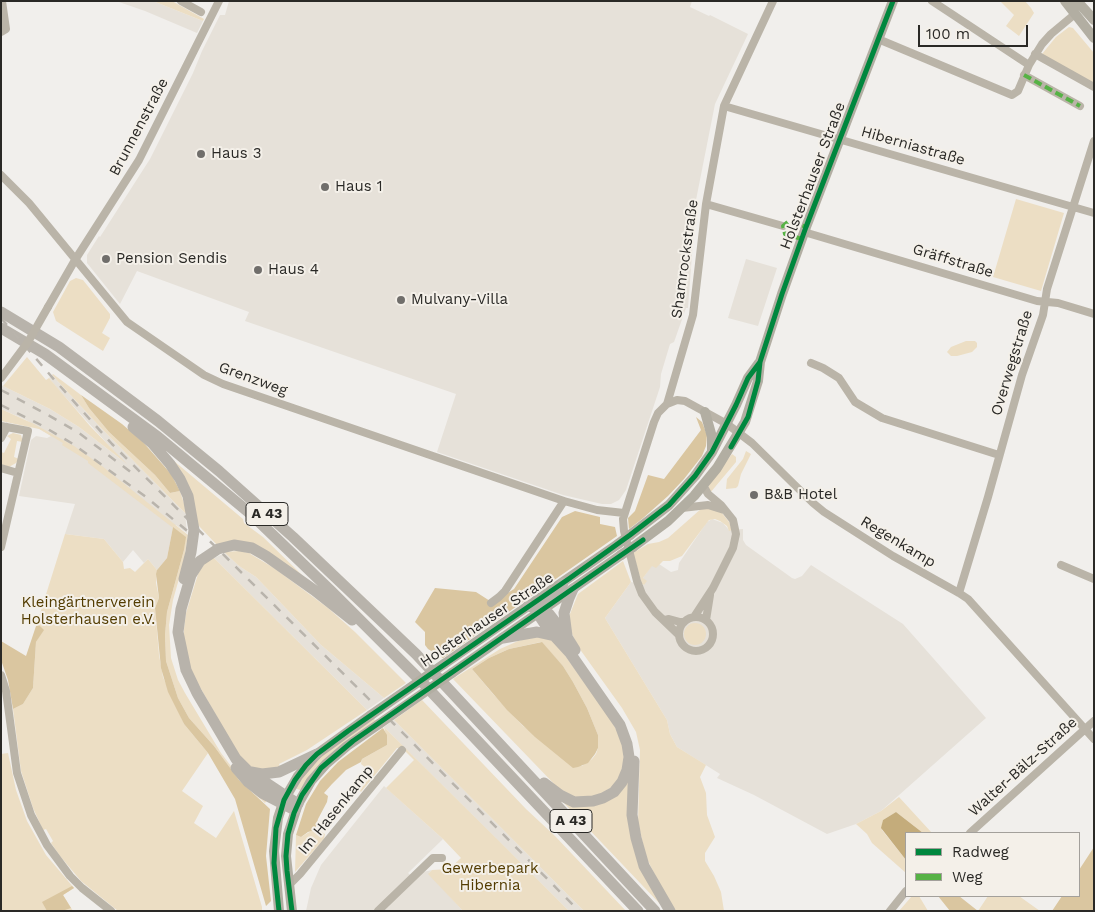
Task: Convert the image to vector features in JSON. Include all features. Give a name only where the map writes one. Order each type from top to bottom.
[{"type":"highway","name":"A 43","points":[[1,312],[59,347],[158,421],[219,471],[293,537],[409,647],[489,730],[655,911]]},
{"type":"highway","name":"A 43","points":[[1,328],[45,354],[158,437],[252,515],[332,591],[512,775],[638,911]]},
{"type":"highway","points":[[100,394],[165,458],[188,496],[193,519],[194,539],[176,608],[174,627],[180,671],[216,737],[238,772],[255,788],[297,807]]},
{"type":"highway","points":[[284,801],[236,759],[197,694],[186,670],[180,650],[178,632],[181,609],[191,575],[205,557],[218,549],[234,545],[258,551],[314,590],[364,631],[387,647]]},
{"type":"highway","points":[[537,609],[548,598],[568,586]]},
{"type":"highway","points":[[567,637],[564,613],[568,586]]},
{"type":"highway","points":[[489,730],[502,739],[548,788],[574,802],[593,801],[614,792],[622,782],[627,770],[629,757],[627,744],[620,726],[570,653],[544,624],[537,609]]},
{"type":"highway","points":[[537,609],[553,618],[619,713],[628,730],[635,750],[632,815],[636,838],[644,866],[670,911]]},
{"type":"highway","points":[[503,638],[530,632],[546,633],[555,636]]},
{"type":"highway","points":[[247,770],[262,774],[279,772],[317,754]]},
{"type":"main road","name":"Holsterhauser Straße","points":[[568,586],[633,547],[682,508],[717,468],[740,433],[750,410],[758,381],[760,362],[804,232],[893,1]]},
{"type":"main road","points":[[1065,1],[1081,6],[1094,20]]},
{"type":"main road","points":[[1081,6],[1094,38]]},
{"type":"main road","name":"Holsterhauser Straße","points":[[568,586],[675,499],[695,476],[712,452],[748,378],[760,362]]},
{"type":"main road","points":[[705,412],[712,437],[712,452]]},
{"type":"main road","name":"Holsterhauser Straße","points":[[279,911],[274,851],[276,828],[284,801],[298,776],[317,754],[371,715],[444,664],[537,609]]},
{"type":"main road","name":"Holsterhauser Straße","points":[[292,911],[286,856],[288,834],[297,807],[311,781],[326,764],[347,746],[503,638],[537,609]]},
{"type":"street","points":[[1,32],[6,29],[2,1]]},
{"type":"street","points":[[181,1],[202,12]]},
{"type":"street","name":"Brunnenstraße","points":[[1,378],[28,342],[75,260],[139,160],[219,1]]},
{"type":"street","name":"Shamrockstraße","points":[[624,513],[654,422],[662,408],[667,404],[693,316],[706,204],[724,106],[773,1]]},
{"type":"street","points":[[932,1],[1028,65]]},
{"type":"street","points":[[878,39],[1014,94],[1018,91],[1028,65],[1051,34],[1081,6]]},
{"type":"street","points":[[1036,54],[1094,87]]},
{"type":"street","points":[[1024,76],[1080,106]]},
{"type":"street","name":"Hiberniastraße","points":[[724,106],[1094,213]]},
{"type":"street","name":"Overwegstraße","points":[[959,592],[1022,375],[1043,315],[1045,302],[1094,141]]},
{"type":"street","name":"Grenzweg","points":[[1,176],[29,203],[127,322],[204,375],[222,384],[564,501]]},
{"type":"street","points":[[706,204],[783,226]]},
{"type":"street","name":"Gräffstraße","points":[[804,232],[1037,301],[1058,303],[1094,314]]},
{"type":"street","points":[[811,363],[839,378],[855,402],[882,418],[999,455]]},
{"type":"street","name":"Regenkamp","points":[[667,404],[680,400],[727,424],[766,456],[824,512],[893,556],[959,592],[968,599],[1094,739]]},
{"type":"street","points":[[1,438],[4,427],[28,431],[1,547]]},
{"type":"street","points":[[1,468],[18,473]]},
{"type":"street","points":[[694,617],[706,620],[712,628],[713,634],[710,644],[702,650],[696,651],[688,649],[681,643],[680,628],[684,622],[694,617],[711,593],[736,538],[735,524],[721,504],[708,494],[703,485]]},
{"type":"street","points":[[491,603],[505,591],[564,501],[597,510],[624,513],[624,531],[637,581],[644,597],[651,607],[679,635]]},
{"type":"street","points":[[682,508],[708,505],[725,511]]},
{"type":"street","points":[[1061,565],[1094,580]]},
{"type":"street","points":[[706,620],[711,593]]},
{"type":"street","points":[[665,620],[684,622]]},
{"type":"street","points":[[1,674],[6,691],[17,773],[31,815],[47,844],[70,876],[111,911]]},
{"type":"street","name":"Walter-Bälz-Straße","points":[[971,832],[1094,721]]},
{"type":"street","name":"Im Hasenkamp","points":[[289,886],[402,750]]},
{"type":"street","points":[[378,911],[433,858],[442,858]]},
{"type":"street","points":[[890,911],[905,892]]},
{"type":"shaded area","points":[[116,1],[153,1],[203,21],[197,33]]},
{"type":"shaded area","points":[[229,1],[692,1],[690,7],[748,34],[715,104],[696,200],[688,308],[686,308],[674,342],[670,344],[661,374],[660,387],[626,490],[619,500],[611,504],[602,504],[563,495],[437,452],[456,394],[245,321],[249,312],[137,271],[120,304],[87,263],[87,255],[150,159],[220,15],[225,15]]},
{"type":"shaded area","points":[[746,259],[777,268],[758,326],[728,318]]},
{"type":"shaded area","points":[[52,375],[185,513],[187,533],[176,525],[173,527],[167,558],[157,570],[148,559],[144,563],[133,550],[123,562],[104,539],[65,534],[75,504],[19,496],[31,440],[36,436],[47,438],[51,436],[26,420],[1,409],[1,385],[50,409],[79,427],[123,461],[57,388],[49,378]]},
{"type":"shaded area","points":[[81,395],[122,424],[143,442],[171,474],[180,491],[170,493],[155,475],[109,432]]},
{"type":"shaded area","points":[[696,417],[702,422],[707,435],[706,446],[702,456],[668,496],[629,529],[628,518],[635,511],[648,475],[664,479],[701,430]]},
{"type":"shaded area","points":[[575,511],[600,517],[600,524],[615,527],[617,536],[443,658],[428,649],[425,645],[425,632],[415,622],[435,588],[476,592],[490,601],[506,594],[514,589],[562,517]]},
{"type":"shaded area","points":[[712,519],[723,523],[729,530],[743,529],[743,540],[746,545],[792,578],[795,579],[802,576],[811,565],[903,624],[986,718],[881,811],[856,824],[827,834],[754,795],[717,778],[720,774],[677,747],[670,734],[667,720],[605,618],[631,582],[644,585],[643,578],[652,565],[659,564],[671,572],[678,570],[679,563],[707,522]]},
{"type":"shaded area","points":[[173,527],[186,537],[167,612],[165,635],[166,661],[178,698],[189,718],[214,746],[239,780],[270,809],[266,856],[271,901],[266,906],[235,799],[208,753],[184,724],[168,692],[161,668],[155,608],[159,598],[156,574],[167,558]]},
{"type":"shaded area","points":[[225,553],[239,566],[256,577],[321,645],[384,698],[367,710],[214,558]]},
{"type":"shaded area","points":[[37,623],[44,630],[36,642],[33,688],[23,704],[13,709],[8,680],[1,660],[1,641],[26,656]]},
{"type":"shaded area","points":[[542,642],[563,666],[573,682],[587,708],[598,735],[598,748],[595,754],[588,763],[578,767],[573,768],[535,737],[507,710],[472,669],[489,658],[509,649]]},
{"type":"shaded area","points":[[394,720],[584,911],[569,911],[384,727]]},
{"type":"shaded area","points":[[383,728],[387,735],[387,745],[346,770],[324,793],[328,796],[327,802],[318,819],[315,830],[301,837],[296,835],[306,804],[320,781],[338,762]]},
{"type":"shaded area","points":[[384,786],[443,839],[408,873],[415,879],[423,872],[432,870],[429,873],[463,911],[306,911],[311,888],[321,865]]},
{"type":"shaded area","points":[[896,812],[922,832],[905,832],[905,859],[881,828],[883,820]]},
{"type":"shaded area","points":[[1094,847],[1094,911],[1052,911],[1061,897],[1080,897],[1080,868]]},
{"type":"shaded area","points":[[72,886],[74,888],[63,895],[71,908],[62,911],[47,911],[42,902]]},
{"type":"shaded area","points":[[939,897],[960,897],[978,911],[950,911]]},
{"type":"green space","points":[[153,1],[172,1],[204,19],[203,21]]},
{"type":"green space","points":[[1000,1],[1025,1],[1034,13],[1019,36],[1006,26],[1014,15]]},
{"type":"green space","points":[[1069,27],[1073,28],[1094,53],[1094,85],[1042,54],[1056,37]]},
{"type":"green space","points":[[1016,199],[1064,213],[1041,291],[993,277]]},
{"type":"green space","points":[[76,278],[83,280],[110,314],[110,318],[102,333],[110,338],[103,351],[56,321],[53,312],[70,281]]},
{"type":"green space","points":[[966,341],[975,341],[977,347],[972,352],[957,356],[951,356],[947,352],[951,347]]},
{"type":"green space","points":[[27,357],[46,380],[49,378],[90,426],[127,464],[79,427],[50,409],[3,386]]},
{"type":"green space","points":[[53,374],[81,395],[109,432],[155,475],[170,493],[180,491],[188,516],[101,428]]},
{"type":"green space","points":[[1,409],[34,424],[74,446],[188,535],[169,625],[171,658],[178,680],[221,753],[237,774],[267,800],[265,803],[239,780],[214,746],[189,718],[178,698],[166,661],[165,635],[167,612],[184,550],[185,537],[88,463],[88,461],[62,445],[63,443],[39,429],[1,421]]},
{"type":"green space","points":[[13,433],[21,435],[23,442],[17,441],[14,457],[19,459],[9,467],[1,464],[1,452],[4,453],[11,439],[7,436]]},
{"type":"green space","points":[[746,451],[751,454],[741,474],[738,486],[726,489],[727,479],[743,459]]},
{"type":"green space","points":[[732,454],[736,457],[736,462],[710,493],[708,489],[709,484]]},
{"type":"green space","points":[[174,461],[243,519],[244,523],[263,537],[303,576],[280,561],[217,545],[198,525]]},
{"type":"green space","points":[[702,508],[717,510],[722,513],[732,530],[729,531],[727,526],[720,521],[715,519],[709,520],[682,556],[670,561],[663,561],[656,568],[652,566],[643,578],[647,581],[644,585],[642,584],[633,553],[648,544],[668,538]]},
{"type":"green space","name":"Kleingärtnerverein Holsterhausen e.V.","points":[[65,534],[104,539],[123,562],[124,569],[130,568],[135,572],[148,559],[157,570],[156,583],[159,598],[155,608],[163,677],[184,724],[208,753],[182,791],[203,806],[194,823],[216,838],[234,811],[262,911],[118,911],[81,881],[51,843],[53,841],[46,829],[43,830],[33,808],[21,771],[13,709],[23,704],[33,688],[36,642],[43,630],[37,623]]},
{"type":"green space","points":[[224,552],[247,552],[274,568],[328,608],[406,683],[384,698],[321,645],[256,577],[239,566]]},
{"type":"green space","points":[[213,557],[367,710],[307,750],[279,764],[280,767],[258,770],[243,763],[192,673],[184,644],[186,613],[198,574],[204,564]]},
{"type":"green space","points":[[623,561],[631,582],[605,618],[667,720],[670,734],[677,747],[706,765],[700,777],[706,793],[707,815],[715,837],[705,853],[705,861],[721,892],[724,911],[676,911],[665,895],[646,857],[638,823],[640,750],[636,732],[622,708],[579,648],[572,634],[568,619],[578,594]]},
{"type":"green space","points":[[695,623],[703,626],[706,634],[703,642],[695,645],[687,642],[684,634],[687,626]]},
{"type":"green space","points":[[532,637],[546,637],[557,644],[611,720],[622,740],[624,759],[620,777],[612,787],[597,796],[575,797],[558,788],[453,679],[500,649]],"holes":[[[541,642],[563,666],[587,708],[598,735],[596,754],[582,766],[523,726],[472,669],[489,658],[509,649]]]},
{"type":"green space","points":[[422,700],[626,911],[584,911],[394,720]]},
{"type":"green space","points":[[373,718],[376,721],[300,790],[295,788],[323,754]]},
{"type":"green space","name":"Gewerbepark Hibernia","points":[[384,727],[569,911],[463,911],[428,874],[432,870],[449,869],[461,858],[443,839],[386,788],[414,760],[402,748],[397,748],[361,792],[359,790],[371,776],[369,775],[371,772],[361,764],[362,759],[387,745]]},
{"type":"green space","points":[[8,753],[16,790],[27,821],[46,855],[74,888],[63,895],[73,911],[1,911],[1,754]]},
{"type":"green space","points":[[630,776],[629,801],[661,905],[563,802],[585,806]]},
{"type":"green space","points":[[899,797],[931,832],[922,832],[896,812],[883,820],[882,830],[905,859],[905,872],[872,843],[867,834],[856,824],[881,811]]},
{"type":"green space","points":[[316,828],[325,834],[324,839],[295,872],[296,835],[301,837]]},
{"type":"green space","points":[[911,897],[920,897],[928,911],[899,911]]},
{"type":"green space","points":[[987,897],[1020,897],[1040,911],[978,911]]},
{"type":"railway","points":[[1,318],[112,444],[579,911]]},
{"type":"railway","points":[[1,390],[79,433],[132,473]]},
{"type":"railway","points":[[1,405],[73,444],[146,497],[196,538]]},
{"type":"marked path","points":[[1024,75],[1080,106]]},
{"type":"marked path","points":[[802,239],[785,234],[783,226],[789,221],[806,227]]},
{"type":"cycle path","points":[[731,447],[748,417],[758,381],[760,362],[782,294],[893,1]]},
{"type":"cycle path","points":[[279,911],[274,863],[276,828],[284,800],[306,765],[317,754],[348,731],[570,578],[669,505],[695,476],[712,452],[748,378],[760,362]]},
{"type":"cycle path","points":[[292,911],[286,856],[288,834],[302,795],[321,768],[353,741],[643,540]]},
{"type":"place","name":"Haus 3","points":[[201,154]]},
{"type":"place","name":"Haus 1","points":[[325,187]]},
{"type":"place","name":"Pension Sendis","points":[[106,259]]},
{"type":"place","name":"Haus 4","points":[[258,270]]},
{"type":"place","name":"Mulvany-Villa","points":[[401,300]]},
{"type":"place","name":"B&B Hotel","points":[[754,495]]}]
